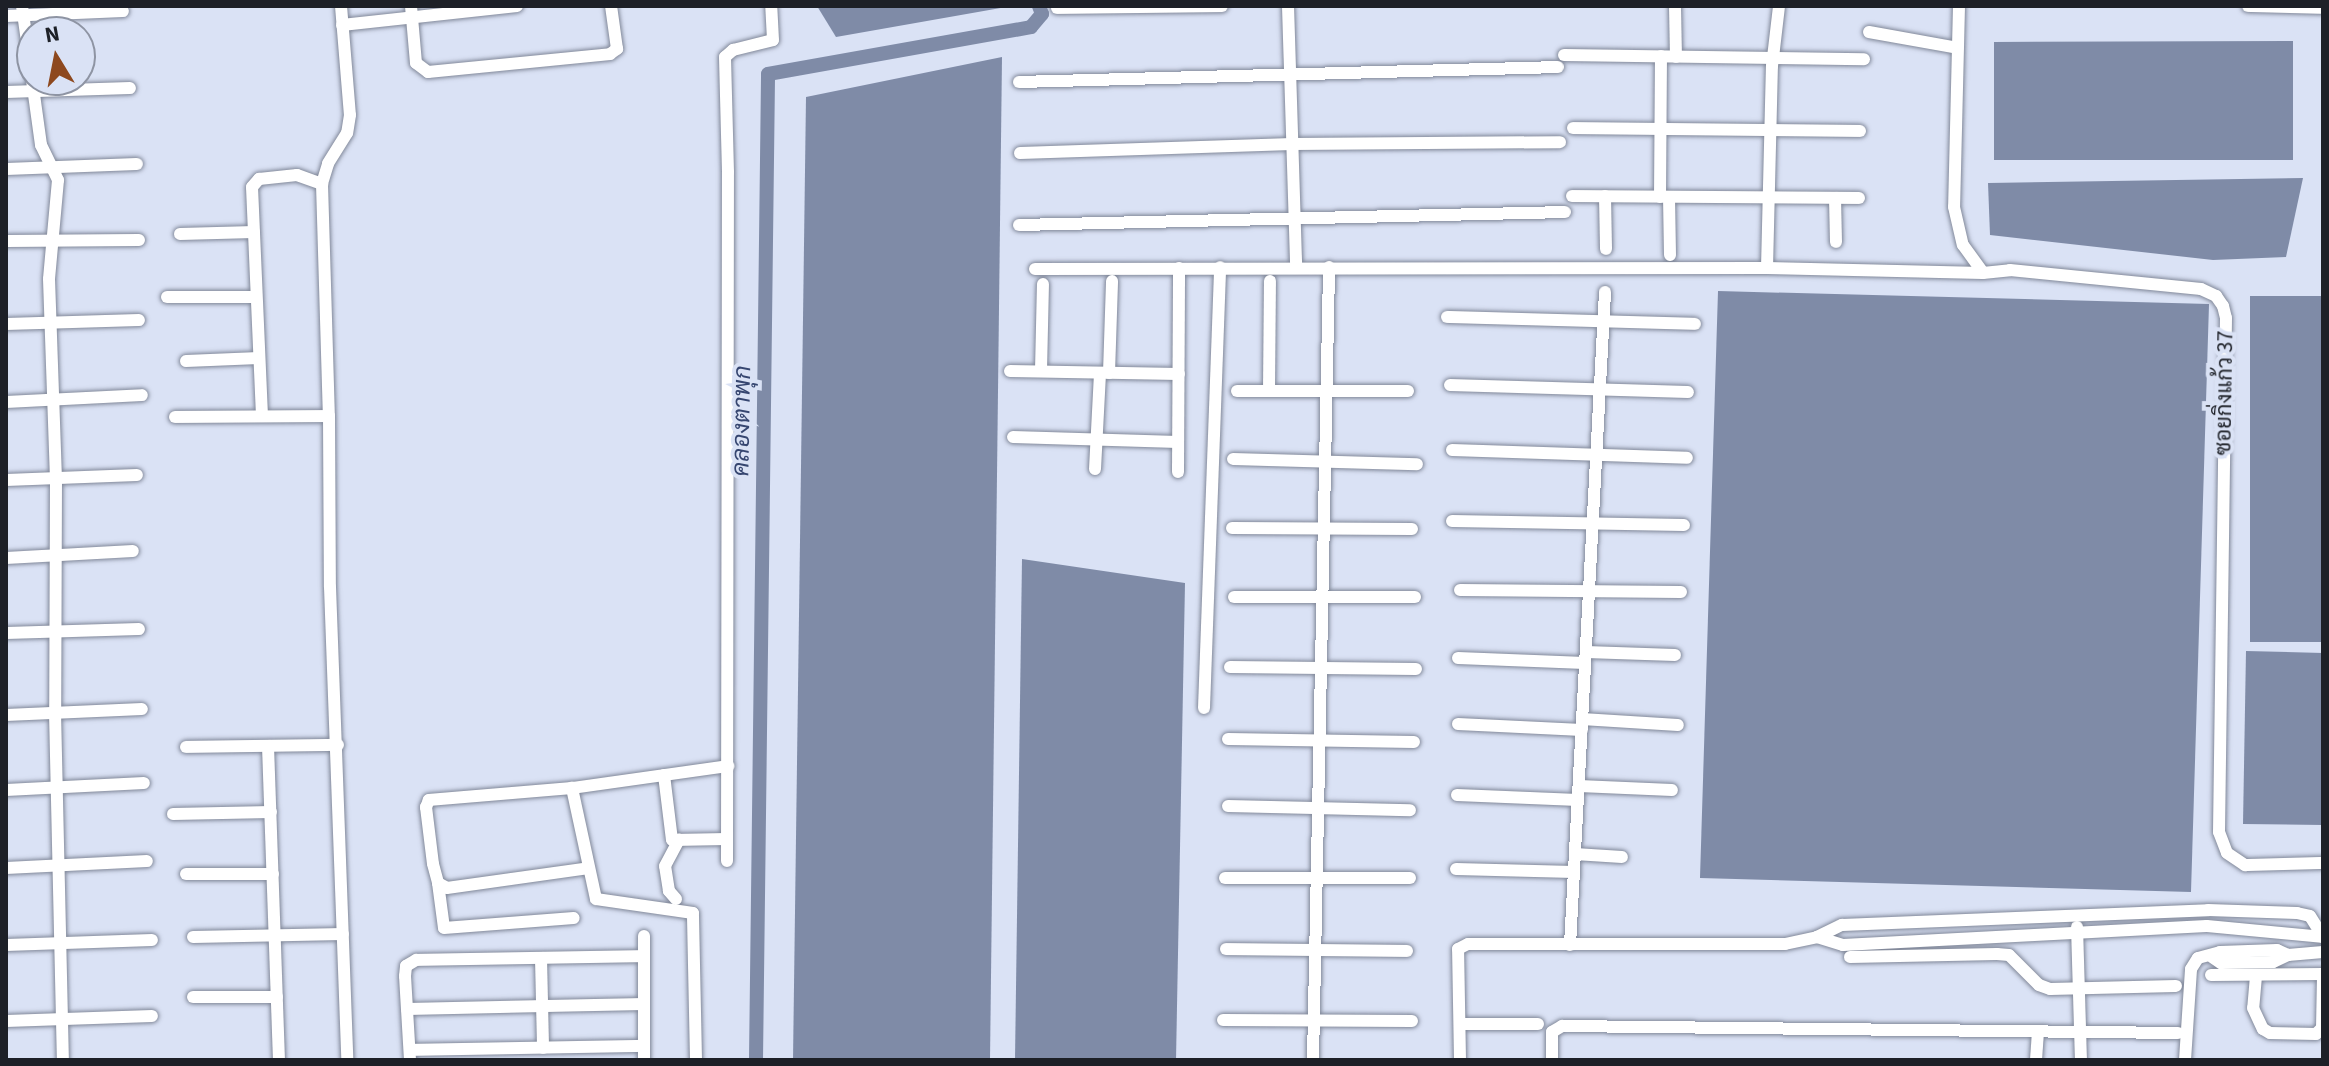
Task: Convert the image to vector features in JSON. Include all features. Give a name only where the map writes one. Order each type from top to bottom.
[{"type":"street","points":[[341,6],[350,115],[347,133],[328,164],[322,184],[330,587],[347,1060]]},
{"type":"street","points":[[342,25],[412,11],[517,6]]},
{"type":"street","points":[[412,11],[416,63],[428,72],[610,54],[617,49],[611,6]]},
{"type":"street","points":[[727,861],[728,172],[725,57],[733,50],[773,40],[771,6]]},
{"type":"street","points":[[1057,8],[1222,6]]},
{"type":"street","points":[[1288,6],[1296,267]]},
{"type":"street","points":[[1675,6],[1676,57]]},
{"type":"street","points":[[1767,268],[1773,58],[1779,6]]},
{"type":"street","points":[[1959,6],[1954,207],[1963,245],[1983,273]]},
{"type":"street","points":[[2248,6],[2323,8]]},
{"type":"street","points":[[6,16],[23,10],[123,11]]},
{"type":"street","points":[[1869,32],[1958,48]]},
{"type":"street","points":[[1661,56],[1661,129],[1670,255]]},
{"type":"street","points":[[1019,82],[1661,56],[1864,59]]},
{"type":"street","points":[[96,86],[130,88]]},
{"type":"street","points":[[35,96],[41,145],[58,180],[58,205],[51,242],[49,323],[56,479],[55,712],[63,1060]]},
{"type":"street","points":[[1573,128],[1860,131]]},
{"type":"street","points":[[1020,153],[1292,144],[1560,142]]},
{"type":"street","points":[[6,169],[137,164]]},
{"type":"street","points":[[262,416],[253,182],[297,175],[322,184]]},
{"type":"street","points":[[1572,196],[1859,198]]},
{"type":"street","points":[[1605,196],[1606,249]]},
{"type":"street","points":[[1835,198],[1836,242]]},
{"type":"street","points":[[1019,225],[1565,212]]},
{"type":"street","points":[[180,234],[254,232]]},
{"type":"street","points":[[6,241],[139,240]]},
{"type":"street","points":[[1204,708],[1220,267]]},
{"type":"street","points":[[1313,1060],[1329,267]]},
{"type":"street","points":[[1178,472],[1179,268]]},
{"type":"street","points":[[1035,269],[1767,268],[1983,273]]},
{"type":"street","name":"ซอยกิ่งแก้ว 37","points":[[1983,273],[2010,270],[2201,289],[2216,296],[2223,306],[2226,318],[2219,832],[2227,853],[2245,865],[2323,863]]},
{"type":"street","points":[[1095,469],[1112,281]]},
{"type":"street","points":[[1269,391],[1270,281]]},
{"type":"street","points":[[1041,371],[1043,284]]},
{"type":"street","points":[[1570,945],[1605,292]]},
{"type":"street","points":[[167,297],[256,297]]},
{"type":"street","points":[[1447,317],[1695,324]]},
{"type":"street","points":[[6,324],[139,320]]},
{"type":"street","points":[[186,361],[259,358]]},
{"type":"street","points":[[1010,371],[1179,374]]},
{"type":"street","points":[[1450,385],[1688,392]]},
{"type":"street","points":[[1237,391],[1408,391]]},
{"type":"street","points":[[6,402],[142,395]]},
{"type":"street","points":[[175,417],[329,416]]},
{"type":"street","points":[[1013,437],[1178,442]]},
{"type":"street","points":[[1452,450],[1687,458]]},
{"type":"street","points":[[1233,459],[1417,464]]},
{"type":"street","points":[[6,480],[137,475]]},
{"type":"street","points":[[1452,521],[1684,525]]},
{"type":"street","points":[[1232,528],[1412,529]]},
{"type":"street","points":[[6,558],[133,551]]},
{"type":"street","points":[[1460,590],[1681,592]]},
{"type":"street","points":[[1234,597],[1415,597]]},
{"type":"street","points":[[6,633],[139,629]]},
{"type":"street","points":[[1458,658],[1675,655]]},
{"type":"street","points":[[1230,667],[1416,669]]},
{"type":"street","points":[[6,715],[142,709]]},
{"type":"street","points":[[1458,724],[1678,725]]},
{"type":"street","points":[[1228,739],[1414,742]]},
{"type":"street","points":[[186,747],[338,745]]},
{"type":"street","points":[[268,746],[279,1060]]},
{"type":"street","points":[[574,918],[444,928],[426,807],[429,800],[572,788],[728,766]]},
{"type":"street","points":[[664,775],[672,840],[727,839]]},
{"type":"street","points":[[6,790],[144,783]]},
{"type":"street","points":[[1579,786],[1672,790]]},
{"type":"street","points":[[572,788],[596,899],[693,913],[696,1060]]},
{"type":"street","points":[[1457,795],[1578,800]]},
{"type":"street","points":[[1228,806],[1410,810]]},
{"type":"street","points":[[173,814],[271,812]]},
{"type":"street","points":[[676,899],[669,891],[665,866],[679,840]]},
{"type":"street","points":[[1575,854],[1622,857]]},
{"type":"street","points":[[6,868],[147,861]]},
{"type":"street","points":[[438,883],[447,888],[589,868]]},
{"type":"street","points":[[1456,869],[1574,872]]},
{"type":"street","points":[[186,874],[273,874]]},
{"type":"street","points":[[1225,878],[1410,878]]},
{"type":"street","points":[[2207,926],[2208,910]]},
{"type":"street","points":[[1460,1060],[1458,949],[1462,945],[1785,944],[1817,937],[1842,925],[2208,910],[2310,916],[2323,937]]},
{"type":"street","points":[[2233,928],[2234,911]]},
{"type":"street","points":[[2077,916],[2081,1060]]},
{"type":"street","points":[[1954,920],[1955,940]]},
{"type":"street","points":[[1817,937],[1843,945],[2207,926],[2323,937]]},
{"type":"street","points":[[193,937],[343,934]]},
{"type":"street","points":[[644,936],[644,1060]]},
{"type":"street","points":[[6,945],[152,940]]},
{"type":"street","points":[[1226,949],[1407,951]]},
{"type":"street","points":[[2185,1060],[2191,969],[2198,958],[2212,957],[2219,952],[2263,951],[2288,955],[2323,952]]},
{"type":"street","points":[[1850,957],[2009,955],[2039,985],[2050,989],[2176,986]]},
{"type":"street","points":[[2211,975],[2256,976],[2273,969],[2288,955]]},
{"type":"street","points":[[644,956],[416,960],[406,966],[405,976],[410,1055],[551,1052],[644,1046]]},
{"type":"street","points":[[2212,957],[2221,963],[2323,975],[2322,1028],[2316,1034],[2270,1033],[2263,1029],[2253,1008],[2256,976]]},
{"type":"street","points":[[541,958],[542,1007],[551,1052]]},
{"type":"street","points":[[193,997],[277,997]]},
{"type":"street","points":[[407,1009],[644,1004]]},
{"type":"street","points":[[6,1021],[152,1016]]},
{"type":"street","points":[[1223,1020],[1412,1021]]},
{"type":"street","points":[[1460,1024],[1538,1024]]},
{"type":"street","points":[[1552,1060],[1552,1032],[1562,1026],[2178,1033]]},
{"type":"street","points":[[2036,1060],[2038,1033]]},
{"type":"water","points":[[817,6],[1012,6],[836,37]]},
{"type":"water","points":[[2293,41],[2293,160],[1994,160],[1994,42]]},
{"type":"water","points":[[1002,57],[990,1060],[793,1060],[806,97]]},
{"type":"water","points":[[2303,178],[2286,257],[2213,260],[1990,235],[1988,183]]},
{"type":"water","points":[[1718,291],[2209,304],[2191,892],[1700,878]]},
{"type":"water","points":[[2250,296],[2323,296],[2323,642],[2250,642]]},
{"type":"water","points":[[1022,559],[1185,583],[1176,1060],[1015,1060]]},
{"type":"water","points":[[2246,651],[2323,653],[2323,825],[2243,824]]},
{"type":"waterway","name":"คลองตาพุก","points":[[756,1060],[768,74],[1031,27],[1042,14],[1039,6]]}]
